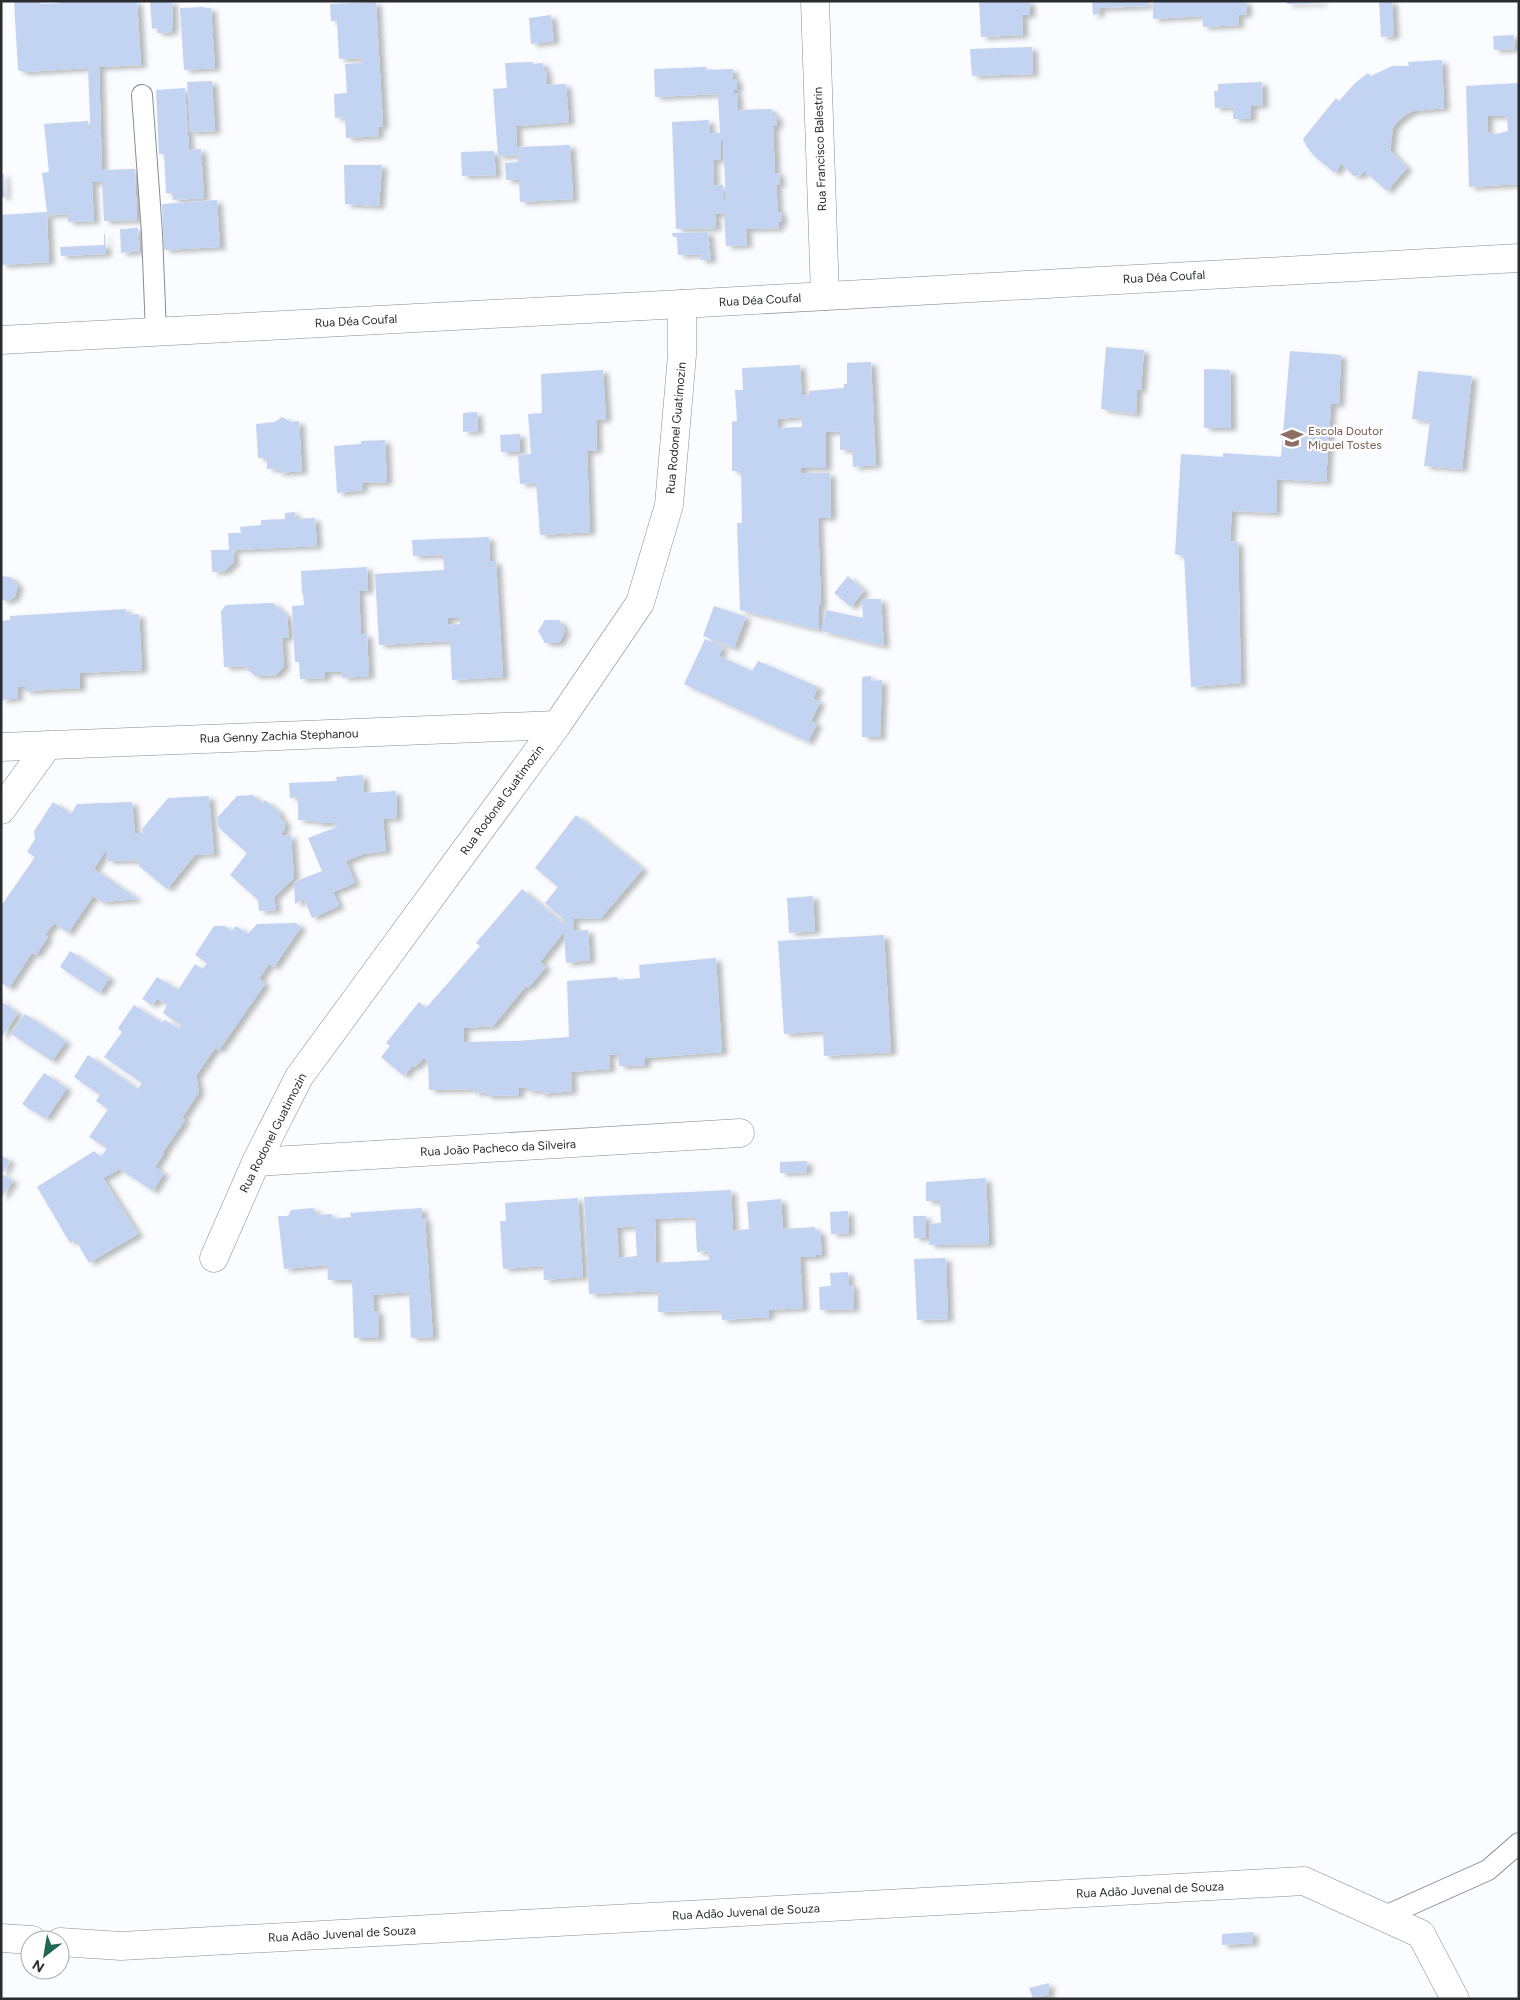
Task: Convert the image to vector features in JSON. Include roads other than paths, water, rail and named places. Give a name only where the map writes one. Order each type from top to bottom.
[{"type":"street","name":"Rua Francisco Balestrin","points":[[815,1],[824,296]]},
{"type":"street","name":"Rua Déa Coufal","points":[[1,340],[1519,258]]},
{"type":"street","name":"Rua Rodonel Guatimozin","points":[[214,1258],[256,1162],[299,1077],[557,725],[640,603],[670,505],[682,355],[682,304]]},
{"type":"street","name":"Rua Genny Zachia Stephanou","points":[[1,747],[557,725]]},
{"type":"street","points":[[1,810],[48,745]]},
{"type":"street","name":"Rua João Pacheco da Silveira","points":[[256,1162],[740,1134]]},
{"type":"street","name":"Rua Adão Juvenal de Souza","points":[[70,1943],[120,1946],[1304,1881],[1421,1934],[1455,1999]]},
{"type":"street","points":[[1,1938],[20,1939]]},
{"type":"lane","points":[[142,95],[152,233],[156,332]]},
{"type":"lane","points":[[1383,1917],[1488,1870],[1519,1843]]},
{"type":"place","name":"Escola Doutor Miguel Tostes","points":[[1292,438]]}]
